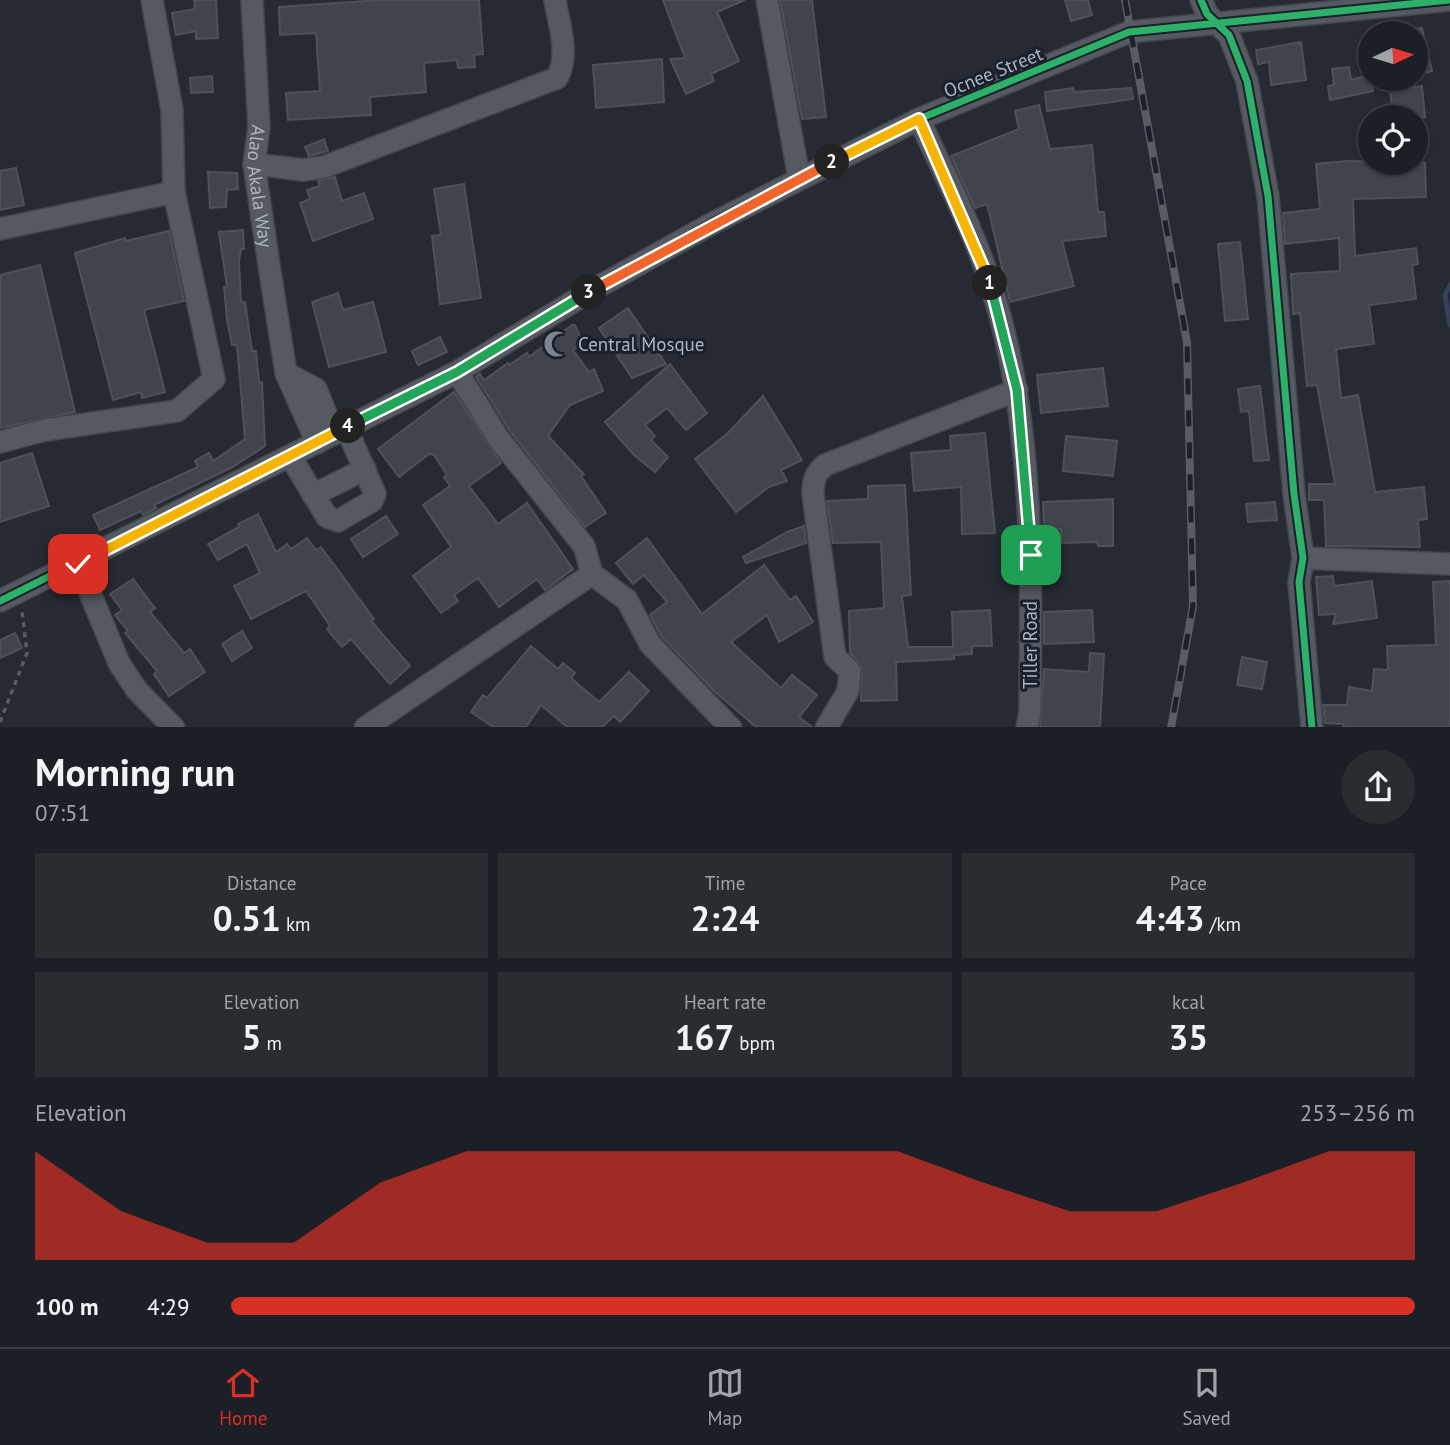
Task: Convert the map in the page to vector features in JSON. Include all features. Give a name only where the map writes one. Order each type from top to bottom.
[{"type":"street","points":[[0,442],[45,430],[177,411],[214,379],[174,192],[172,110],[152,0]]},
{"type":"street","name":"Alao Akala Way","points":[[252,0],[259,127],[254,164],[286,373],[300,398],[301,410],[340,430]]},
{"type":"street","points":[[254,164],[303,170],[324,167],[557,78],[563,67],[563,50],[555,0]]},
{"type":"street","points":[[767,0],[799,178]]},
{"type":"street","points":[[1201,0],[1208,14],[1219,24],[1236,49],[1247,81],[1268,196],[1294,494],[1303,558],[1299,582],[1305,670],[1315,727]]},
{"type":"street","name":"Ocnee Street","points":[[0,601],[457,372],[589,292],[799,178],[919,119],[1129,32],[1450,0]]},
{"type":"street","name":"Tiller Road","points":[[919,119],[994,295],[1017,390],[1031,555],[1030,711],[1027,727]]},
{"type":"street","points":[[0,229],[174,192]]},
{"type":"street","points":[[457,372],[499,439],[584,546],[592,574],[627,600],[650,644],[731,727]]},
{"type":"street","points":[[286,373],[316,389],[365,469],[374,497],[338,521],[327,517],[286,458],[301,410]]},
{"type":"street","points":[[826,727],[848,691],[850,671],[835,657],[813,494],[813,480],[817,472],[825,465],[1017,390]]},
{"type":"street","points":[[324,404],[340,430]]},
{"type":"street","points":[[313,495],[365,469]]},
{"type":"street","points":[[1303,558],[1450,564]]},
{"type":"street","points":[[78,564],[119,663],[136,689],[174,727]]},
{"type":"street","points":[[376,725],[592,574]]},
{"type":"path","points":[[0,722],[27,653],[21,607]]},
{"type":"building","points":[[194,0],[216,0],[218,38],[196,39],[196,31],[176,35],[172,13],[195,9]]},
{"type":"building","points":[[381,0],[479,0],[483,54],[474,55],[475,67],[458,68],[457,60],[424,63],[426,92],[370,97],[371,115],[288,120],[286,93],[320,91],[316,33],[280,35],[279,7]]},
{"type":"building","points":[[663,0],[745,0],[717,12],[739,61],[711,74],[714,81],[686,94],[670,59],[685,58]]},
{"type":"building","points":[[780,0],[812,0],[826,117],[802,119]]},
{"type":"building","points":[[1065,0],[1088,0],[1092,15],[1071,21]]},
{"type":"building","points":[[1301,42],[1306,80],[1271,85],[1269,62],[1258,64],[1256,50]]},
{"type":"building","points":[[1428,54],[1432,71],[1428,72]]},
{"type":"building","points":[[662,59],[664,102],[596,108],[593,65]]},
{"type":"building","points":[[1349,67],[1351,80],[1358,78],[1358,91],[1373,91],[1330,100],[1328,86],[1334,85],[1332,69]]},
{"type":"building","points":[[212,76],[213,92],[191,93],[190,78]]},
{"type":"building","points":[[1073,88],[1074,92],[1131,88],[1133,99],[1047,111],[1045,92]]},
{"type":"building","points":[[1390,91],[1422,91],[1424,105],[1392,105]]},
{"type":"building","points":[[1039,105],[1050,149],[1092,145],[1098,212],[1104,212],[1106,236],[1062,241],[1074,286],[1010,302],[987,204],[975,208],[951,156],[1019,129],[1015,111]]},
{"type":"building","points":[[324,139],[328,151],[309,156],[305,147]]},
{"type":"building","points":[[1358,161],[1358,175],[1425,175],[1426,197],[1353,199],[1355,256],[1416,248],[1418,264],[1412,265],[1416,299],[1369,305],[1374,344],[1336,349],[1341,398],[1358,395],[1375,492],[1424,487],[1427,519],[1418,520],[1420,547],[1326,546],[1324,500],[1309,500],[1309,484],[1335,484],[1317,385],[1307,386],[1300,313],[1293,314],[1291,274],[1340,271],[1339,238],[1285,244],[1283,213],[1320,209],[1316,164]]},
{"type":"building","points":[[16,168],[24,205],[0,210],[0,171]]},
{"type":"building","points":[[208,172],[237,173],[238,189],[227,190],[226,207],[210,208]]},
{"type":"building","points":[[335,177],[342,201],[364,193],[373,219],[313,241],[300,203],[310,199],[307,190],[320,186],[318,181]]},
{"type":"building","points":[[464,184],[481,298],[440,304],[432,236],[441,235],[434,189]]},
{"type":"building","points":[[243,230],[244,249],[241,249],[239,261],[241,302],[245,302],[252,351],[256,351],[259,383],[262,382],[265,446],[233,467],[154,505],[156,508],[143,515],[141,511],[100,530],[93,515],[198,467],[195,461],[209,453],[213,461],[245,439],[237,345],[232,345],[227,319],[224,287],[227,287],[219,232]]},
{"type":"building","points":[[169,231],[184,301],[144,310],[165,392],[142,398],[141,392],[113,400],[75,253],[125,238],[126,241]]},
{"type":"building","points":[[1240,242],[1248,319],[1225,321],[1218,244]]},
{"type":"building","points":[[40,265],[75,412],[0,428],[0,275]]},
{"type":"building","points":[[338,293],[343,310],[373,302],[386,352],[329,367],[312,302]]},
{"type":"building","points":[[628,308],[666,364],[632,378],[599,328]]},
{"type":"building","points":[[575,325],[583,343],[573,350],[589,372],[594,369],[603,391],[570,405],[548,436],[584,474],[581,476],[606,513],[585,527],[510,431],[476,377],[480,374],[484,380],[527,353],[529,357]]},
{"type":"building","points":[[440,337],[447,352],[418,365],[412,351]]},
{"type":"building","points":[[670,364],[707,413],[686,430],[667,408],[645,425],[655,436],[651,440],[668,457],[655,472],[634,455],[605,422]]},
{"type":"building","points":[[1103,368],[1108,406],[1041,413],[1037,375]]},
{"type":"building","points":[[1260,386],[1269,460],[1254,461],[1249,411],[1241,412],[1238,389]]},
{"type":"building","points":[[454,392],[501,463],[469,486],[498,524],[527,503],[573,569],[545,590],[537,579],[499,607],[478,578],[454,595],[458,601],[441,613],[413,576],[451,547],[423,505],[450,486],[444,477],[447,475],[434,455],[429,454],[399,477],[378,449]]},
{"type":"building","points":[[763,396],[802,460],[781,470],[787,481],[769,487],[736,512],[695,459],[727,434]]},
{"type":"building","points":[[985,433],[995,533],[962,534],[961,487],[914,491],[911,453],[951,450],[950,436]]},
{"type":"building","points":[[1066,436],[1117,441],[1113,476],[1063,471]]},
{"type":"building","points":[[32,453],[49,506],[0,522],[0,463]]},
{"type":"building","points":[[905,485],[911,595],[902,596],[908,647],[953,647],[952,612],[990,610],[992,646],[972,646],[972,654],[954,655],[954,659],[896,662],[897,700],[861,701],[862,667],[850,653],[849,611],[884,608],[881,542],[833,543],[827,501],[868,499],[868,486]]},
{"type":"building","points":[[1113,499],[1113,546],[1098,546],[1097,542],[1062,543],[1061,529],[1044,530],[1043,502]]},
{"type":"building","points":[[1275,502],[1277,520],[1248,522],[1246,504]]},
{"type":"building","points":[[258,514],[276,552],[287,544],[291,549],[307,538],[316,550],[321,547],[374,619],[371,621],[410,666],[390,684],[351,639],[342,647],[327,629],[330,626],[306,591],[251,619],[234,586],[260,573],[247,544],[218,560],[208,544]]},
{"type":"building","points":[[386,516],[398,534],[363,557],[351,539]]},
{"type":"building","points":[[804,526],[806,543],[746,563],[743,557],[787,532]]},
{"type":"building","points":[[647,538],[702,614],[764,565],[790,600],[796,596],[813,622],[779,642],[767,615],[731,642],[781,688],[792,675],[817,695],[799,717],[812,727],[756,727],[715,692],[661,636],[650,615],[667,602],[644,575],[633,584],[616,563]]},
{"type":"building","points":[[1333,576],[1334,586],[1372,581],[1377,618],[1333,624],[1336,614],[1319,615],[1316,577]]},
{"type":"building","points":[[133,579],[155,608],[150,612],[184,653],[190,649],[205,672],[169,696],[154,674],[157,671],[125,633],[128,631],[115,615],[122,610],[110,594]]},
{"type":"building","points":[[1450,581],[1450,727],[1343,727],[1344,724],[1325,723],[1323,705],[1347,705],[1349,687],[1372,691],[1374,669],[1388,670],[1387,646],[1436,645],[1433,582]]},
{"type":"building","points":[[1092,610],[1094,642],[1044,644],[1044,612]]},
{"type":"building","points":[[242,631],[252,648],[232,661],[222,644]]},
{"type":"building","points":[[15,633],[22,648],[0,658],[0,640]]},
{"type":"building","points":[[531,646],[558,669],[563,663],[575,673],[571,678],[599,702],[629,672],[649,691],[620,722],[614,716],[602,727],[567,727],[541,705],[526,727],[493,727],[471,712],[483,695],[487,698]]},
{"type":"building","points":[[1090,653],[1104,654],[1100,727],[1040,727],[1044,669],[1089,672]]},
{"type":"building","points":[[1242,657],[1267,662],[1262,689],[1237,685]]},
{"type":"waterway","points":[[1450,285],[1445,295],[1450,325]]},
{"type":"railway","points":[[1125,0],[1187,342],[1193,606],[1171,727]]},
{"type":"cycle path","points":[[1201,0],[1207,14],[1229,35],[1247,81],[1268,196],[1294,494],[1303,558],[1299,582],[1312,727]]},
{"type":"cycle path","points":[[0,601],[457,372],[589,292],[713,223],[919,119],[1129,32],[1450,0]]},
{"type":"place","name":"Central Mosque","points":[[557,344]]},
{"type":"route","points":[[78,564],[457,372],[589,292],[713,223],[919,119],[994,295],[1017,390],[1031,555]]}]
